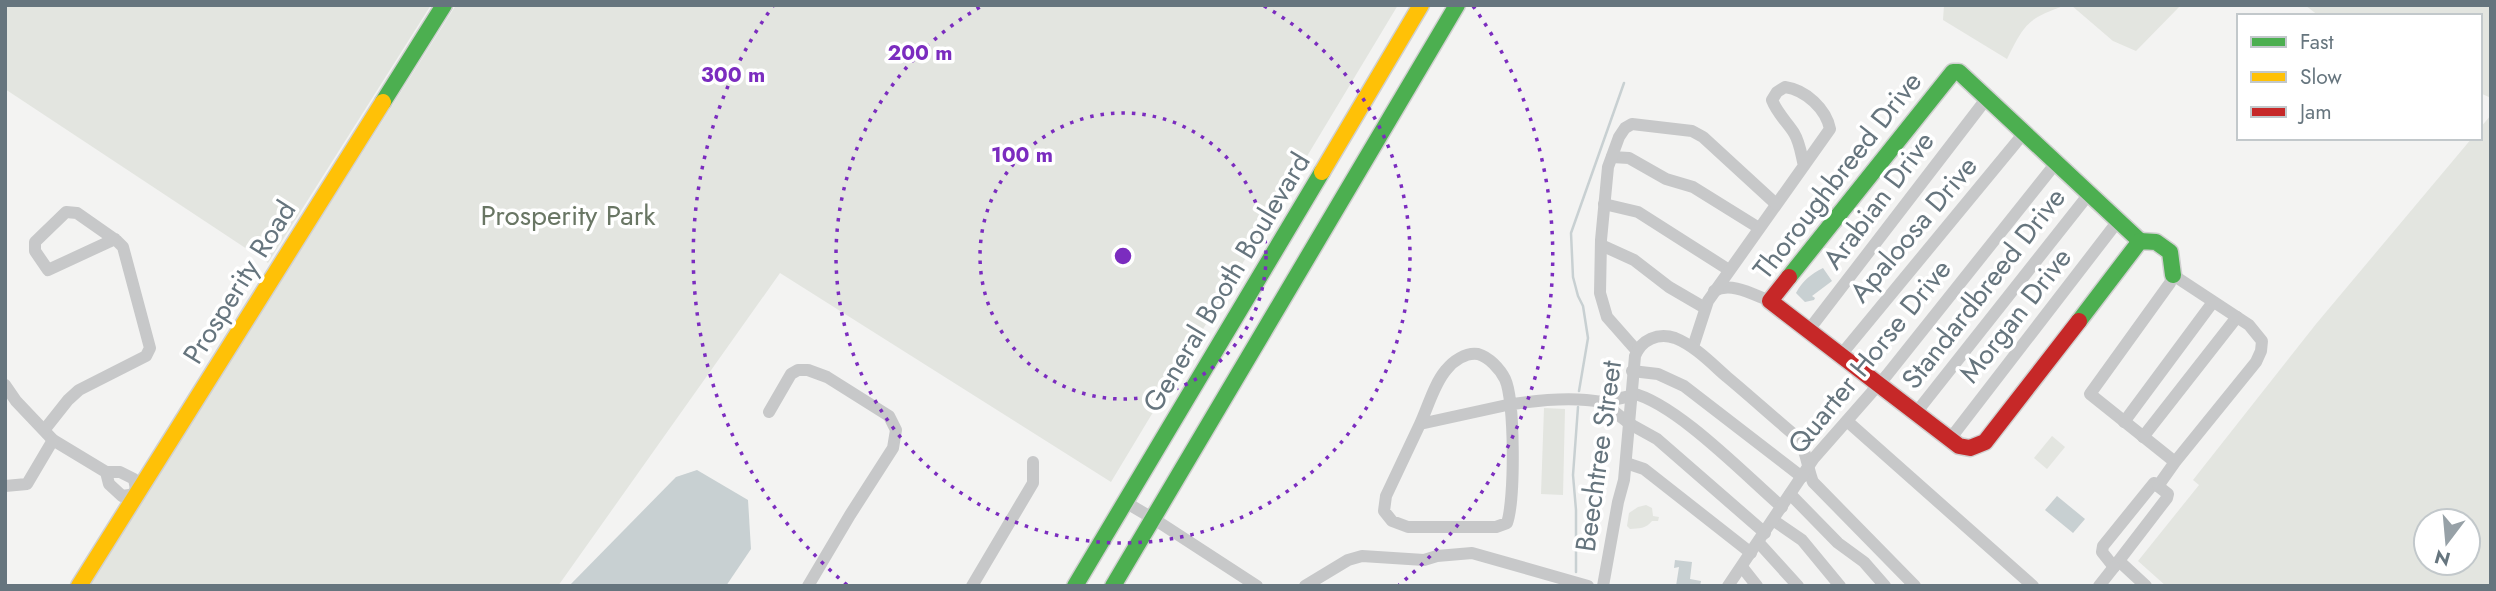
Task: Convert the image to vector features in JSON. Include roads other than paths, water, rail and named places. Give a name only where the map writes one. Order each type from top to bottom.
[{"type":"main road","name":"Prosperity Road","points":[[79,586],[444,5]]},
{"type":"main road","name":"General Booth Boulevard","points":[[1075,586],[1421,5]]},
{"type":"main road","name":"General Booth Boulevard","points":[[1113,586],[1457,5]]},
{"type":"main road","name":"Thoroughbreed Drive","points":[[2140,241],[1959,72],[1953,72],[1770,301],[1915,414],[1959,446],[1970,448],[1985,442],[2140,241],[2149,240],[2170,251],[2173,275]]},
{"type":"street","points":[[1693,347],[1705,308],[1714,291],[1804,166],[1830,129],[1828,118],[1804,93],[1785,87],[1777,92],[1772,100],[1800,146],[1804,166]]},
{"type":"street","name":"Arabian Drive","points":[[1808,331],[1987,98]]},
{"type":"street","points":[[1637,351],[1607,317],[1602,305],[1601,246],[1608,167],[1625,128],[1632,124],[1692,131],[1703,137],[1776,204]]},
{"type":"street","name":"Apaloosa Drive","points":[[1840,356],[2024,133]]},
{"type":"street","points":[[1612,157],[1629,158],[1666,178],[1693,187],[1759,228]]},
{"type":"street","name":"Quarter Horse Drive","points":[[1728,586],[1805,472],[1878,386],[2056,163]]},
{"type":"street","name":"Standardbreed Drive","points":[[1915,414],[2089,194]]},
{"type":"street","points":[[1604,204],[1638,212],[1729,270]]},
{"type":"street","points":[[5,486],[27,484],[68,400],[79,390],[146,355],[150,348],[123,247],[115,239],[71,211],[66,212],[35,242],[34,247],[48,270],[115,239]]},
{"type":"street","name":"Morgan Drive","points":[[1950,439],[2118,221]]},
{"type":"street","points":[[1601,246],[1634,260],[1669,287],[1705,308]]},
{"type":"street","points":[[2158,486],[2256,362],[2262,341],[2257,333],[2237,317],[2173,275],[2170,284],[2090,394],[2175,462]]},
{"type":"street","points":[[1714,291],[1721,287],[1731,288],[1770,301]]},
{"type":"street","points":[[2124,422],[2213,302]]},
{"type":"street","points":[[2143,437],[2237,317]]},
{"type":"street","name":"Beechtree Street","points":[[1603,586],[1626,463],[1632,371],[1637,351],[1647,340],[1663,336],[1672,337],[1693,347],[1798,438],[1806,450],[1805,472],[1915,586]]},
{"type":"street","points":[[1476,354],[1489,359],[1505,378],[1511,404],[1507,523],[1496,527],[1408,527],[1392,521],[1384,511],[1386,496],[1420,424],[1445,371],[1460,357],[1476,354]]},
{"type":"street","points":[[769,412],[791,374],[798,370],[816,371],[889,416],[896,430],[893,449],[850,514],[808,586]]},
{"type":"street","points":[[1632,371],[1658,374],[1684,386],[1805,472]]},
{"type":"street","points":[[5,385],[16,401],[49,435],[106,472],[120,472],[134,479],[137,494],[122,496],[109,484],[106,472]]},
{"type":"street","points":[[1420,424],[1511,404],[1550,400],[1602,402],[1632,394],[1649,397],[1679,418],[1782,507]]},
{"type":"street","points":[[1602,402],[1630,424],[1657,439],[1798,586]]},
{"type":"street","points":[[1847,421],[2033,586]]},
{"type":"street","points":[[972,586],[1032,483],[1033,462]]},
{"type":"street","points":[[1626,463],[1644,468],[1758,543]]},
{"type":"street","points":[[2099,586],[2116,564],[2167,498],[2168,494],[2154,483],[2103,546],[2102,551],[2116,564],[2146,586]]},
{"type":"street","points":[[1790,494],[1838,542],[1864,562],[1885,586]]},
{"type":"street","points":[[1125,502],[1257,586]]},
{"type":"street","points":[[1773,520],[1802,540],[1840,586]]},
{"type":"street","points":[[1305,586],[1348,560],[1362,556],[1424,560],[1472,553],[1588,586]]},
{"type":"street","points":[[1742,567],[1756,586]]},
{"type":"waterway","points":[[1579,391],[1588,338],[1583,306],[1573,277],[1571,233],[1624,83]]},
{"type":"waterway","points":[[1576,572],[1573,475],[1578,407]]},
{"type":"park label","name":"Prosperity Park","points":[[568,215]]}]
